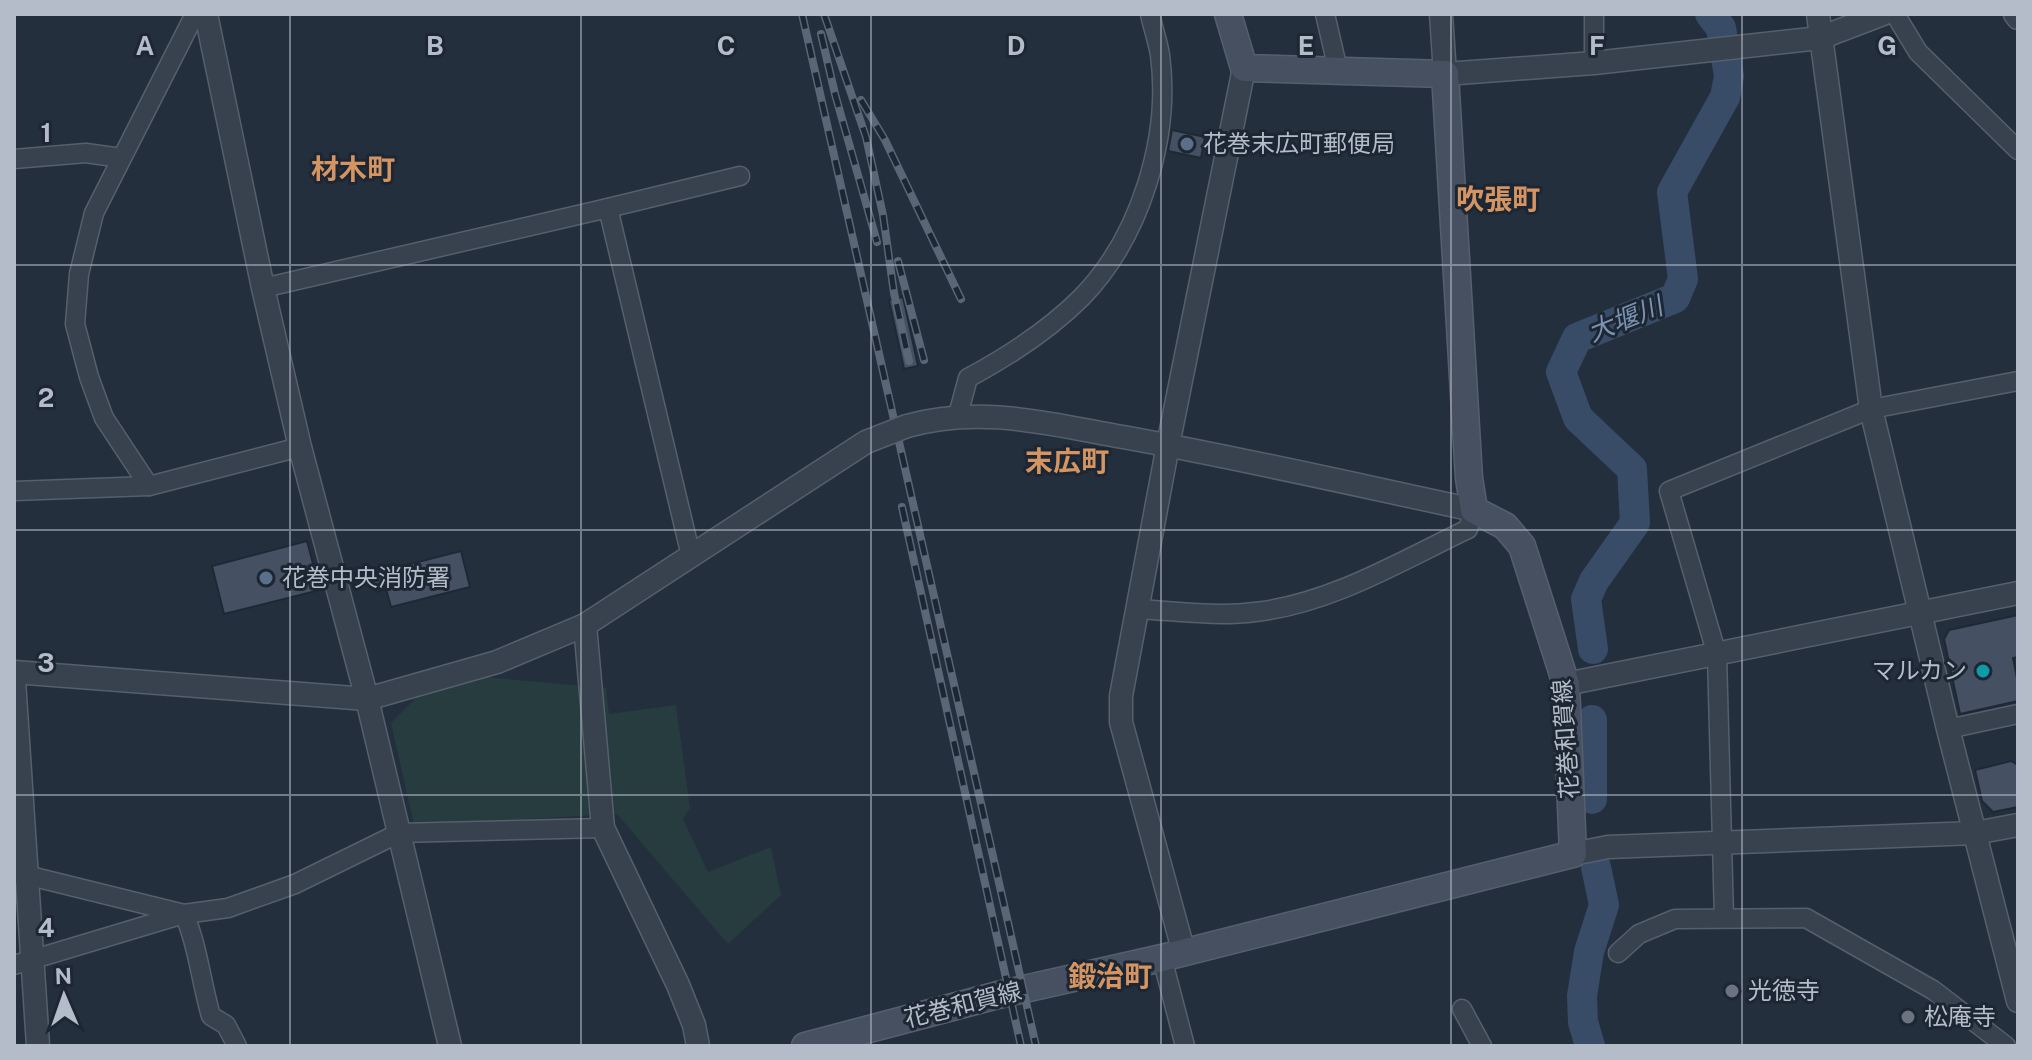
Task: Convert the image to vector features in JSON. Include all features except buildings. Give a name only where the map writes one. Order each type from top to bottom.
[{"type":"main road","points":[[1228,14],[1244,68],[1445,74],[1469,478],[1474,510]]},
{"type":"main road","name":"花巻和賀線","points":[[805,1046],[998,995],[1173,956],[1573,854],[1566,684],[1522,546],[1505,526],[1474,510]]},
{"type":"street","points":[[149,486],[104,418],[89,377],[75,324],[79,274],[94,213],[195,14]]},
{"type":"street","points":[[206,14],[263,288],[300,447],[367,699],[450,1046]]},
{"type":"street","points":[[958,415],[968,378],[1008,356],[1082,296],[1114,255],[1138,210],[1155,159],[1161,102],[1160,56],[1150,14]]},
{"type":"street","points":[[1325,14],[1338,70]]},
{"type":"street","points":[[1441,14],[1445,74],[1594,63],[1820,38],[1883,14]]},
{"type":"street","points":[[1594,14],[1594,63]]},
{"type":"street","points":[[1818,14],[1871,409],[2018,1001]]},
{"type":"street","points":[[1895,14],[1918,52],[2018,150]]},
{"type":"street","points":[[1185,1046],[1173,956],[1121,722],[1121,696],[1244,68]]},
{"type":"street","points":[[14,159],[86,153],[121,158]]},
{"type":"street","points":[[263,288],[740,176]]},
{"type":"street","points":[[608,208],[691,556]]},
{"type":"street","points":[[1724,918],[1717,655],[1669,491],[1871,409],[2018,381]]},
{"type":"street","points":[[14,672],[367,699],[497,662],[585,625],[866,442],[907,426],[958,415],[1012,418],[1168,445],[1474,510],[1468,529],[1310,600],[1258,612],[1228,615],[1137,609]]},
{"type":"street","points":[[14,491],[149,486],[300,447]]},
{"type":"street","points":[[1566,684],[2018,593]]},
{"type":"street","points":[[585,625],[603,828],[678,985],[694,1025],[698,1046]]},
{"type":"street","points":[[14,680],[24,964],[38,1046]]},
{"type":"street","points":[[1948,729],[2018,714]]},
{"type":"street","points":[[1573,854],[1608,847],[1975,833],[2018,825]]},
{"type":"street","points":[[24,964],[192,913],[228,908],[295,884],[399,833],[603,828]]},
{"type":"street","points":[[20,873],[192,913]]},
{"type":"street","points":[[192,913],[192,933],[201,984],[211,1016],[226,1025],[237,1046]]},
{"type":"street","points":[[1618,953],[1639,934],[1675,919],[1806,918],[1933,990],[2006,1046]]},
{"type":"street","points":[[1462,1009],[1482,1046]]},
{"type":"green space","points":[[484,677],[606,688],[609,714],[676,705],[690,808],[683,819],[708,872],[771,847],[781,895],[728,944],[617,814],[414,825],[391,723],[417,697]]},
{"type":"waterway","name":"大堰川","points":[[1593,649],[1586,599],[1594,581],[1635,523],[1632,469],[1578,418],[1561,372],[1577,338],[1675,298],[1683,279],[1672,192],[1725,97],[1729,76],[1721,28],[1710,14]]},
{"type":"waterway","name":"大堰川","points":[[1592,720],[1592,799]]},
{"type":"waterway","name":"大堰川","points":[[1590,1046],[1583,1022],[1582,996],[1589,952],[1604,905],[1596,867]]},
{"type":"railway","points":[[802,14],[1036,1046]]},
{"type":"railway","points":[[824,14],[866,137],[909,361]]},
{"type":"railway","points":[[821,34],[877,242]]},
{"type":"railway","points":[[861,100],[885,140],[961,299]]},
{"type":"railway","points":[[898,261],[924,360]]},
{"type":"railway","points":[[902,507],[1021,1046]]},
{"type":"place","name":"花巻末広町郵便局","points":[[1187,144]]},
{"type":"place","name":"花巻中央消防署","points":[[266,578]]},
{"type":"place","name":"マルカン","points":[[1983,671]]},
{"type":"place","name":"光徳寺","points":[[1732,991]]},
{"type":"place","name":"松庵寺","points":[[1908,1017]]},
{"type":"district","name":"材木町","points":[[353,169]]},
{"type":"district","name":"吹張町","points":[[1498,199]]},
{"type":"district","name":"末広町","points":[[1067,461]]},
{"type":"district","name":"鍛治町","points":[[1110,976]]}]
